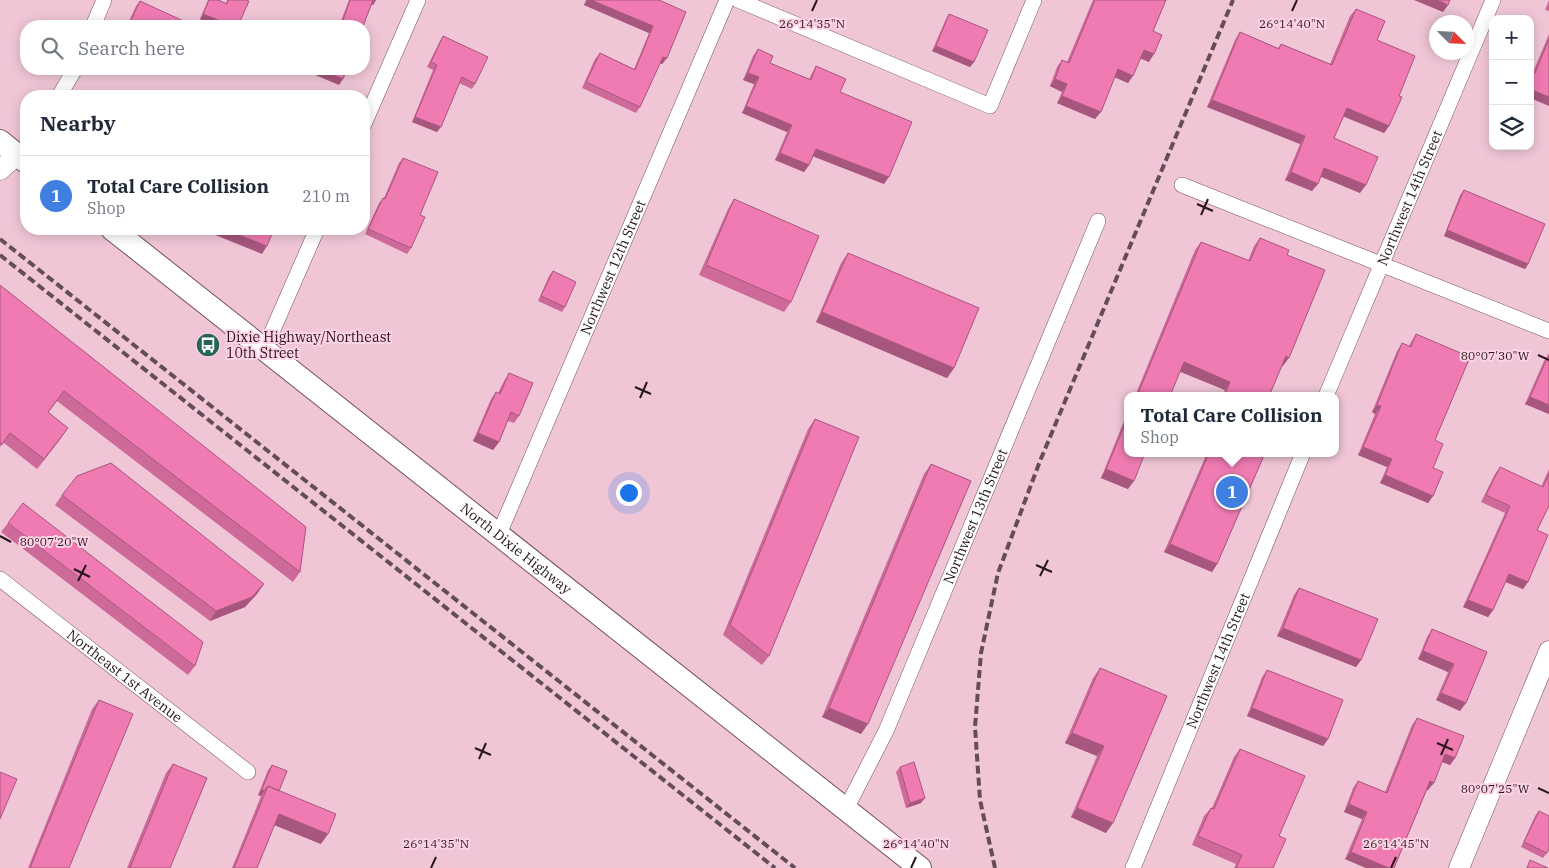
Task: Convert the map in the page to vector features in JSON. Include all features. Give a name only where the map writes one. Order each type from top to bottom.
[{"type":"main road","name":"North Dixie Highway","points":[[120,235],[265,348],[920,868]]},
{"type":"street","points":[[96,20],[104,0]]},
{"type":"street","points":[[370,110],[418,0]]},
{"type":"street","name":"Northwest 12th Street","points":[[499,534],[728,0]]},
{"type":"street","points":[[738,0],[990,106],[1034,0]]},
{"type":"street","name":"Northwest 14th Street","points":[[1328,392],[1380,263],[1493,0]]},
{"type":"street","points":[[63,90],[71,75]]},
{"type":"street","points":[[0,170],[17,150]]},
{"type":"street","points":[[1182,185],[1549,331]]},
{"type":"street","name":"Northwest 13th Street","points":[[846,809],[886,731],[1098,221]]},
{"type":"street","points":[[265,348],[314,235]]},
{"type":"street","name":"Northwest 14th Street","points":[[1133,868],[1301,457]]},
{"type":"street","name":"Northeast 1st Avenue","points":[[0,578],[248,772]]},
{"type":"street","points":[[1459,868],[1549,652]]},
{"type":"building","points":[[209,0],[218,0],[227,4],[228,0],[249,1],[241,20],[218,20],[203,14]]},
{"type":"building","points":[[350,0],[373,0],[365,20],[343,20]]},
{"type":"building","points":[[591,0],[659,0],[686,12],[667,58],[663,57],[640,107],[586,82],[600,53],[635,70],[653,26]]},
{"type":"building","points":[[1095,0],[1166,0],[1153,31],[1162,35],[1154,54],[1144,50],[1133,76],[1118,69],[1101,112],[1062,96],[1067,84],[1055,79],[1062,60],[1069,63]]},
{"type":"building","points":[[1437,0],[1450,0],[1448,5]]},
{"type":"building","points":[[140,1],[181,20],[131,20]]},
{"type":"building","points":[[1356,9],[1385,21],[1377,40],[1415,56],[1399,96],[1402,97],[1389,126],[1347,108],[1334,138],[1378,157],[1366,185],[1324,168],[1318,184],[1291,172],[1305,136],[1212,100],[1240,32],[1279,49],[1281,44],[1332,65]]},
{"type":"building","points":[[949,14],[988,30],[974,62],[936,46]]},
{"type":"building","points":[[443,36],[488,57],[475,84],[462,77],[441,127],[415,117],[437,65],[431,62]]},
{"type":"building","points":[[1549,39],[1549,97],[1534,91],[1535,73]]},
{"type":"building","points":[[758,49],[773,56],[770,63],[811,80],[816,66],[846,79],[840,92],[912,122],[889,177],[816,149],[809,165],[780,153],[792,125],[746,106],[759,77],[748,73]]},
{"type":"building","points":[[333,75],[345,75],[343,79]]},
{"type":"building","points":[[403,158],[438,172],[420,215],[425,217],[411,248],[370,230],[370,225],[383,198],[385,199]]},
{"type":"building","points":[[1464,190],[1545,224],[1528,264],[1447,230]]},
{"type":"building","points":[[734,199],[819,236],[791,302],[706,265]]},
{"type":"building","points":[[239,235],[272,235],[267,246]]},
{"type":"building","points":[[1260,238],[1289,250],[1287,255],[1325,270],[1289,358],[1286,356],[1271,392],[1226,392],[1230,382],[1184,362],[1172,392],[1139,392],[1201,242],[1250,261]]},
{"type":"building","points":[[848,253],[979,308],[954,368],[822,312]]},
{"type":"building","points":[[553,271],[576,282],[565,307],[541,296]]},
{"type":"building","points":[[0,285],[306,527],[300,572],[64,391],[48,412],[68,428],[44,459],[10,433],[2,444],[0,443]]},
{"type":"building","points":[[1416,334],[1470,357],[1435,440],[1443,444],[1433,468],[1443,472],[1433,496],[1385,475],[1392,459],[1363,447],[1381,406],[1377,405],[1402,343],[1411,347]]},
{"type":"building","points":[[1549,354],[1549,405],[1530,397]]},
{"type":"building","points":[[509,373],[533,383],[519,416],[511,412],[499,442],[478,433],[496,392],[500,394]]},
{"type":"building","points":[[815,419],[859,437],[769,656],[730,625]]},
{"type":"building","points":[[1124,426],[1124,457],[1143,457],[1134,481],[1106,469]]},
{"type":"building","points":[[1207,457],[1263,457],[1217,564],[1170,544]]},
{"type":"building","points":[[111,463],[264,584],[252,597],[216,611],[62,495],[77,476]]},
{"type":"building","points":[[931,464],[971,481],[868,724],[829,708]]},
{"type":"building","points":[[1500,467],[1543,487],[1549,474],[1549,506],[1537,530],[1548,535],[1528,582],[1509,574],[1493,610],[1468,600],[1510,506],[1486,495]]},
{"type":"building","points":[[23,503],[203,642],[195,666],[8,523]]},
{"type":"building","points":[[1299,588],[1378,619],[1361,660],[1283,628]]},
{"type":"building","points":[[1432,629],[1487,652],[1466,703],[1441,693],[1454,664],[1423,651]]},
{"type":"building","points":[[1100,668],[1167,696],[1113,823],[1077,808],[1104,746],[1072,733]]},
{"type":"building","points":[[1267,670],[1343,700],[1328,739],[1252,708]]},
{"type":"building","points":[[99,700],[133,714],[69,868],[30,868]]},
{"type":"building","points":[[1417,718],[1464,736],[1455,758],[1445,754],[1434,783],[1430,781],[1394,868],[1389,868],[1351,852],[1367,812],[1349,804],[1358,781],[1387,793]]},
{"type":"building","points":[[1240,749],[1305,776],[1279,836],[1286,839],[1273,868],[1236,868],[1242,855],[1198,836],[1211,808],[1214,809]]},
{"type":"building","points":[[914,762],[925,798],[910,803],[900,767]]},
{"type":"building","points":[[173,764],[207,778],[170,868],[130,868]]},
{"type":"building","points":[[272,765],[287,771],[279,791],[268,786],[264,791],[262,789]]},
{"type":"building","points":[[0,772],[17,779],[0,819]]},
{"type":"building","points":[[268,786],[336,814],[328,834],[279,814],[257,868],[234,868]]},
{"type":"building","points":[[1539,811],[1549,816],[1549,848],[1547,853],[1524,842]]},
{"type":"building","points":[[1530,860],[1548,868],[1527,868]]},
{"type":"railway","points":[[995,868],[980,800],[975,727],[981,653],[998,573],[1040,461],[1233,0]]},
{"type":"railway","points":[[0,239],[795,868]]},
{"type":"railway","points":[[0,255],[775,868]]},
{"type":"place","name":"Dixie Highway/Northeast 10th Street","points":[[208,345]]},
{"type":"place","name":"Total Care Collision","points":[[1232,492]]}]
